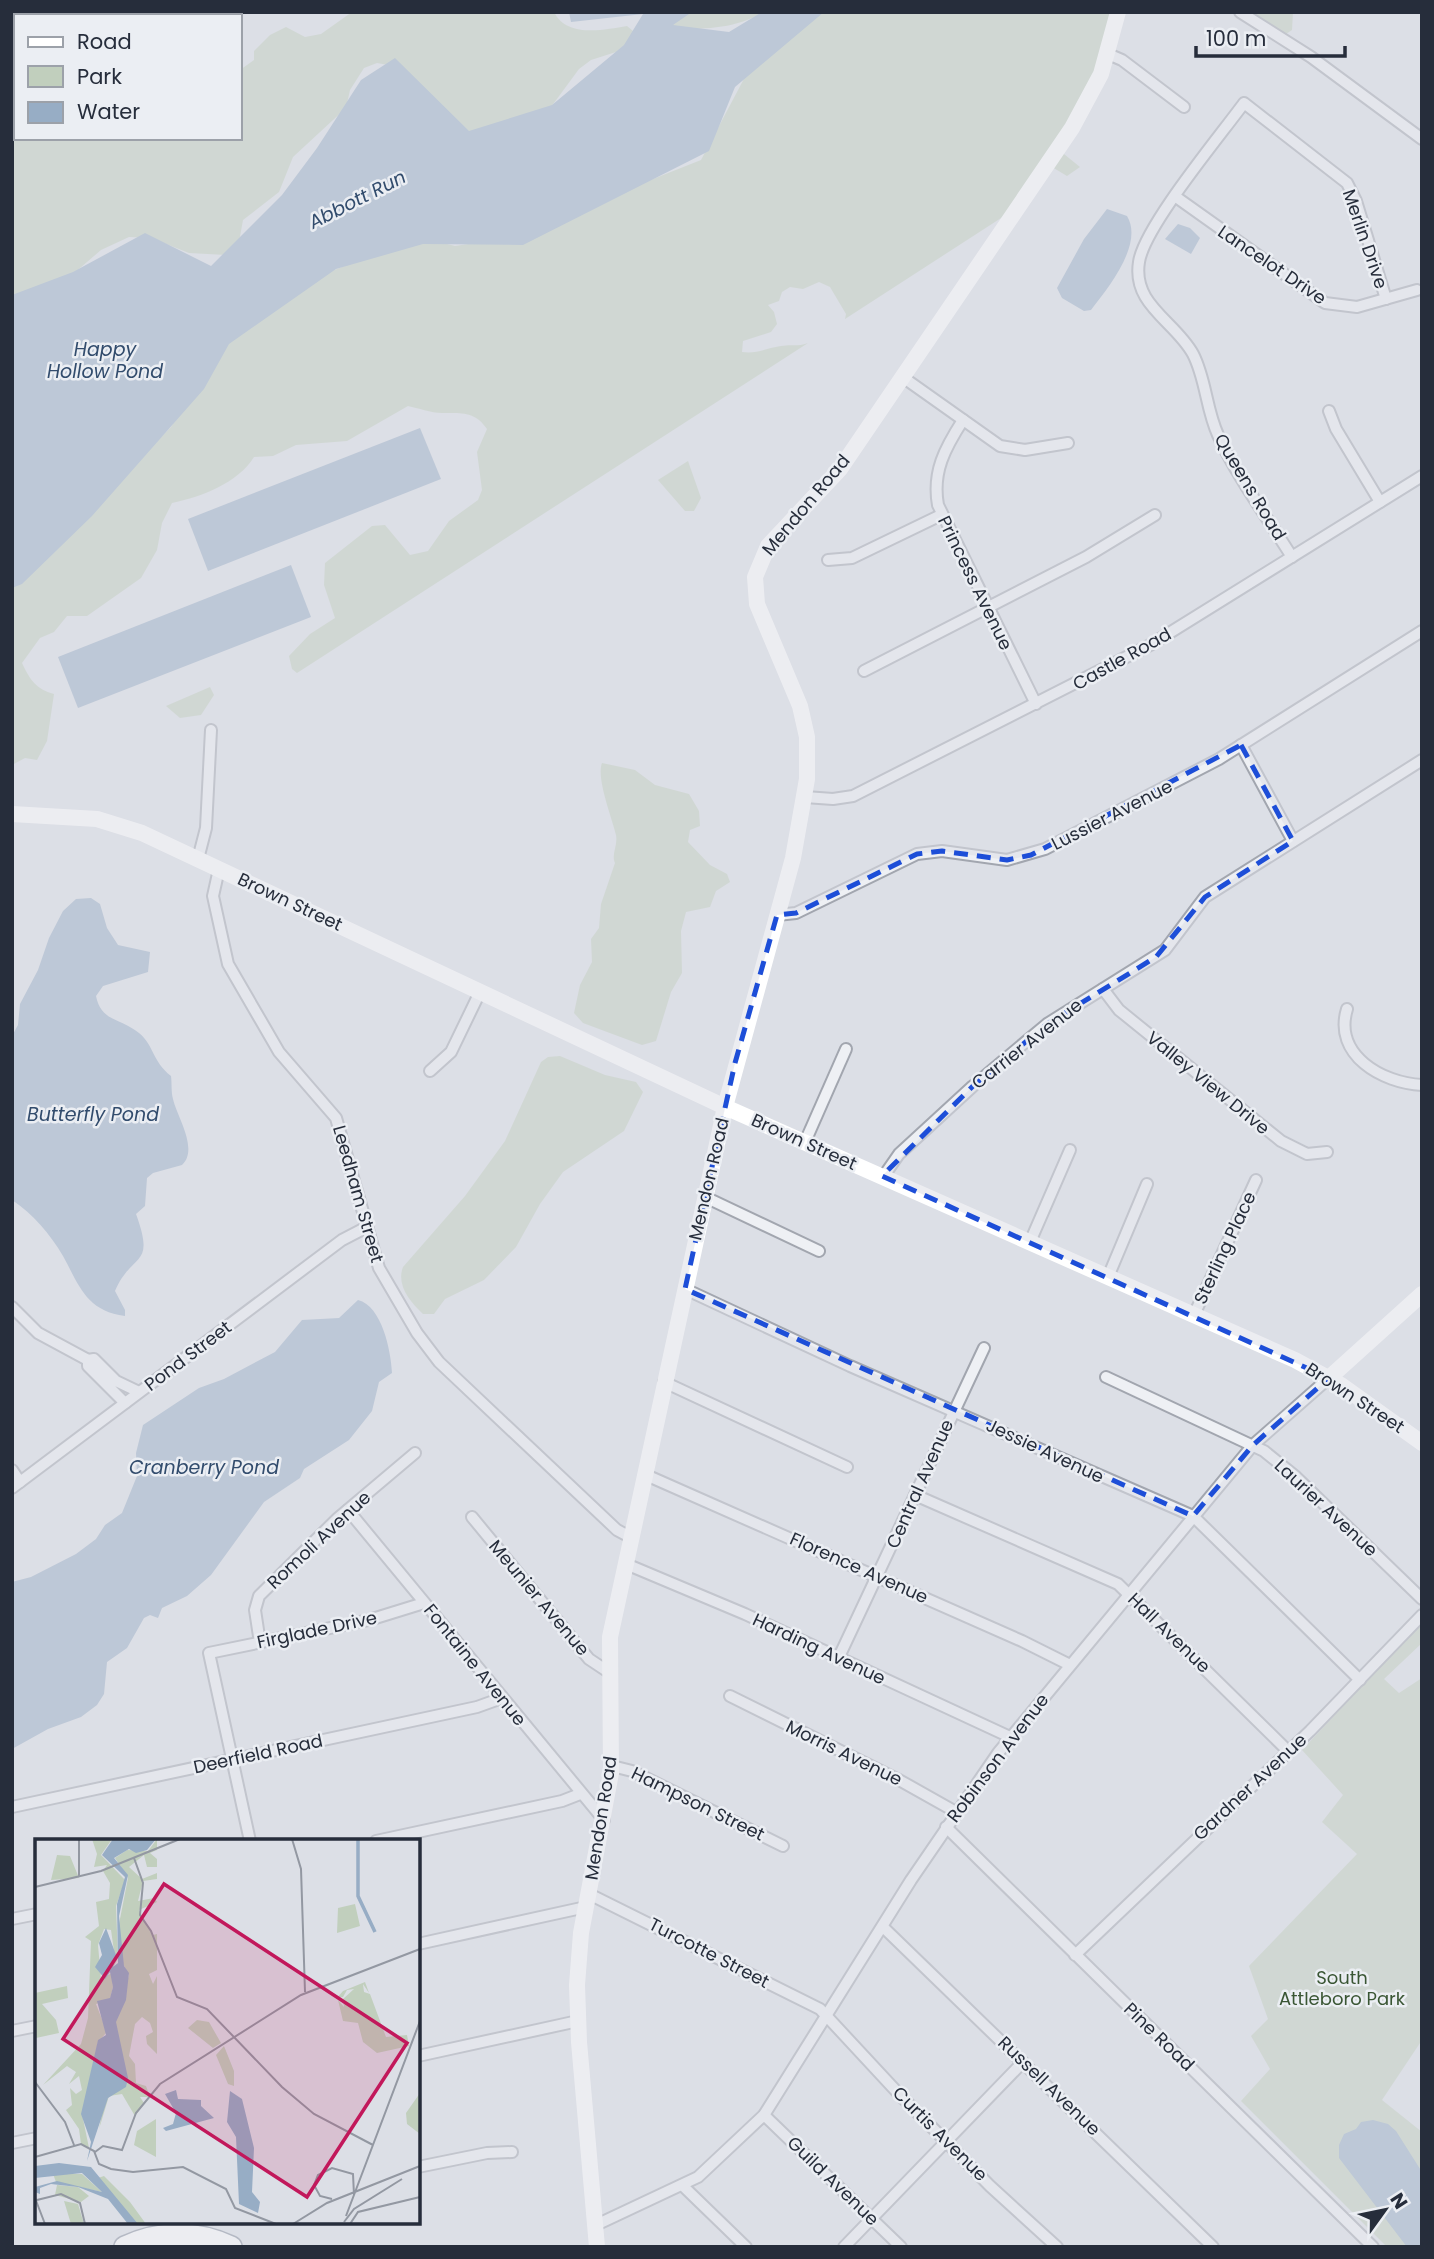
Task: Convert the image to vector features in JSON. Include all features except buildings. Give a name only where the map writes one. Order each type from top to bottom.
[{"type":"highway","points":[[125,2247],[153,2237],[175,2234],[197,2236],[230,2247]]},
{"type":"street","name":"Mendon Road","points":[[597,2247],[578,2021],[579,1954],[612,1766],[610,1637],[725,1107],[777,915],[805,797],[808,764],[804,723],[788,672],[757,604],[755,577],[768,546],[830,482],[1080,115],[1108,54],[1118,12]]},
{"type":"street","points":[[1240,12],[1281,37],[1422,139]]},
{"type":"street","points":[[1108,54],[1122,60],[1184,107]]},
{"type":"street","name":"Merlin Drive","points":[[1176,197],[1244,103],[1334,169],[1347,183],[1356,201],[1386,299]]},
{"type":"street","name":"Lancelot Drive","points":[[1176,197],[1325,303],[1350,308],[1417,290]]},
{"type":"street","name":"Queens Road","points":[[1176,197],[1147,238],[1140,255],[1139,282],[1152,308],[1183,339],[1193,355],[1219,438],[1292,557]]},
{"type":"street","points":[[904,377],[1008,449],[1044,449],[1068,443]]},
{"type":"street","points":[[1329,411],[1336,429],[1380,502]]},
{"type":"street","name":"Princess Avenue","points":[[963,420],[939,463],[936,495],[941,515],[1035,704]]},
{"type":"street","name":"Castle Road","points":[[805,797],[833,799],[853,796],[1150,645],[1422,476]]},
{"type":"street","points":[[828,560],[852,558],[941,515]]},
{"type":"street","points":[[864,671],[1086,557],[1155,515]]},
{"type":"street","name":"Lussier Avenue","points":[[777,915],[796,913],[917,854],[942,851],[1007,860],[1031,855],[1196,771],[1422,631]]},
{"type":"street","points":[[198,859],[206,828],[211,730]]},
{"type":"street","points":[[1241,745],[1293,841]]},
{"type":"street","name":"Carrier Avenue","points":[[883,1177],[894,1160],[973,1086],[1060,1014],[1165,950],[1205,897],[1422,760]]},
{"type":"street","name":"Brown Street","points":[[12,814],[115,822],[198,859],[725,1107],[1194,1315],[1329,1378],[1422,1443]]},
{"type":"street","name":"Leedham Street","points":[[219,869],[213,896],[228,964],[279,1052],[336,1118],[366,1227],[383,1277],[439,1362],[617,1530],[632,1538]]},
{"type":"street","name":"Valley View Drive","points":[[1102,989],[1128,1018],[1282,1141],[1307,1154],[1327,1152]]},
{"type":"street","points":[[430,1072],[451,1052],[480,992]]},
{"type":"street","points":[[1347,1009],[1345,1032],[1356,1056],[1389,1079],[1422,1085]]},
{"type":"street","points":[[805,1142],[846,1049]]},
{"type":"street","points":[[1030,1242],[1070,1150]]},
{"type":"street","name":"Sterling Place","points":[[1194,1315],[1256,1180]]},
{"type":"street","points":[[1108,1277],[1147,1184]]},
{"type":"street","points":[[705,1197],[819,1251]]},
{"type":"street","name":"Pond Street","points":[[16,1485],[342,1240],[366,1227]]},
{"type":"street","name":"Jessie Avenue","points":[[685,1289],[850,1366],[1193,1516],[1360,1680]]},
{"type":"street","name":"Robinson Avenue","points":[[596,2225],[698,2177],[764,2115],[946,1827],[1010,1737],[1253,1446],[1422,1294]]},
{"type":"street","points":[[12,1307],[38,1333],[88,1360],[94,1359],[116,1381],[139,1392]]},
{"type":"street","name":"Central Avenue","points":[[838,1658],[984,1348]]},
{"type":"street","points":[[88,1360],[88,1366],[125,1403]]},
{"type":"street","name":"Laurier Avenue","points":[[1106,1377],[1253,1446],[1296,1477],[1422,1599]]},
{"type":"street","points":[[664,1382],[758,1423],[847,1467]]},
{"type":"street","name":"Romoli Avenue","points":[[260,1643],[255,1610],[257,1599],[348,1510],[415,1453]]},
{"type":"street","points":[[12,1470],[16,1485]]},
{"type":"street","name":"Florence Avenue","points":[[646,1475],[1070,1665]]},
{"type":"street","name":"Hall Avenue","points":[[915,1495],[1118,1584],[1288,1751]]},
{"type":"street","name":"Fontaine Avenue","points":[[348,1510],[604,1820]]},
{"type":"street","name":"Meunier Avenue","points":[[472,1517],[592,1661],[610,1673]]},
{"type":"street","name":"Harding Avenue","points":[[626,1564],[745,1614],[1010,1737]]},
{"type":"street","name":"Firglade Drive","points":[[232,1760],[209,1653],[391,1615],[424,1603]]},
{"type":"street","name":"Gardner Avenue","points":[[1075,1955],[1288,1751],[1422,1615]]},
{"type":"street","name":"Morris Avenue","points":[[730,1696],[899,1780],[956,1812]]},
{"type":"street","name":"Deerfield Road","points":[[12,1807],[477,1707],[502,1698]]},
{"type":"street","points":[[232,1760],[250,1839]]},
{"type":"street","name":"Hampson Street","points":[[612,1766],[632,1771],[783,1846]]},
{"type":"street","points":[[385,1839],[562,1801],[580,1794]]},
{"type":"street","name":"Pine Road","points":[[946,1827],[1373,2247]]},
{"type":"street","points":[[420,1943],[587,1900]]},
{"type":"street","name":"Turcotte Street","points":[[587,1900],[820,2009],[827,2017]]},
{"type":"street","points":[[12,1919],[35,1914]]},
{"type":"street","name":"Russell Avenue","points":[[883,1927],[1213,2247]]},
{"type":"street","name":"Curtis Avenue","points":[[827,2017],[947,2142],[1057,2247]]},
{"type":"street","points":[[420,2056],[578,2021]]},
{"type":"street","points":[[12,2031],[35,2026]]},
{"type":"street","points":[[844,2247],[1023,2062]]},
{"type":"street","name":"Guild Avenue","points":[[764,2115],[901,2247]]},
{"type":"street","points":[[12,2143],[35,2138]]},
{"type":"street","points":[[420,2167],[487,2152],[512,2152]]},
{"type":"street","points":[[683,2186],[746,2247]]},
{"type":"highlighted area","points":[[1241,745],[1293,841],[1205,897],[1156,957],[1047,1024],[973,1086],[882,1176],[1329,1378],[1253,1445],[1193,1516],[685,1289],[735,1063],[777,915],[796,913],[917,854],[942,851],[1007,860],[1031,855]]},
{"type":"green space","points":[[352,12],[554,12],[560,20],[576,29],[597,30],[627,26],[633,31],[634,38],[616,52],[591,60],[579,69],[551,107],[461,135],[394,66],[377,63],[364,68],[350,90],[346,108],[293,157],[279,192],[243,220],[239,242],[226,255],[189,253],[151,238],[129,237],[101,250],[73,274],[12,305],[12,120],[14,140],[242,140],[242,69],[254,60],[254,51],[270,35],[286,27],[305,37],[321,34]]},
{"type":"green space","points":[[666,12],[763,12],[729,25],[667,29]]},
{"type":"green space","points":[[812,12],[1117,12],[1107,52],[1059,150],[1080,167],[1067,176],[1047,164],[1015,209],[845,319],[846,314],[830,287],[819,282],[803,289],[790,287],[782,292],[779,301],[768,305],[774,312],[777,324],[771,332],[743,341],[742,352],[808,343],[297,673],[292,669],[289,656],[310,634],[335,618],[324,585],[325,563],[372,526],[385,525],[410,555],[428,551],[449,521],[478,500],[482,490],[477,452],[487,429],[478,419],[467,414],[433,412],[408,406],[347,441],[296,445],[273,456],[254,457],[239,474],[218,488],[172,503],[162,523],[157,550],[141,578],[87,616],[67,616],[54,632],[40,638],[22,663],[34,683],[54,694],[47,741],[37,760],[25,758],[12,765],[12,585],[171,427],[215,352],[311,279],[420,237],[455,246],[482,242],[701,160],[746,75]]},
{"type":"green space","points":[[1245,12],[1293,12],[1292,30],[1280,38]]},
{"type":"green space","points":[[688,461],[701,498],[694,511],[685,511],[658,480]]},
{"type":"green space","points":[[210,687],[214,695],[201,715],[180,718],[166,706]]},
{"type":"green space","points":[[602,763],[635,770],[655,785],[689,794],[699,811],[700,826],[690,830],[688,842],[710,865],[727,874],[730,882],[716,891],[710,907],[686,912],[681,931],[682,973],[671,992],[656,1041],[642,1045],[583,1023],[574,1013],[580,985],[592,962],[591,939],[599,928],[601,904],[615,863],[616,835],[601,778]]},
{"type":"green space","points":[[560,1056],[605,1075],[636,1082],[643,1092],[624,1131],[563,1172],[540,1204],[516,1247],[484,1280],[445,1299],[434,1314],[423,1314],[409,1299],[403,1287],[403,1267],[465,1196],[505,1141],[541,1062],[548,1057]]},
{"type":"green space","name":"South Attleboro Park","points":[[1418,1626],[1422,1626],[1422,1643],[1384,1679],[1399,1693],[1422,1678],[1422,2040],[1382,2100],[1422,2132],[1422,2247],[1387,2247],[1241,2101],[1270,2069],[1251,2036],[1268,2019],[1249,1966],[1357,1854],[1322,1822],[1343,1795],[1302,1750]]},
{"type":"water","name":"Happy Hollow Pond","points":[[569,12],[692,12],[673,25],[729,32],[762,12],[824,12],[735,87],[709,151],[523,245],[423,244],[336,269],[229,344],[204,389],[92,516],[22,584],[12,588],[12,295],[73,272],[145,233],[211,266],[282,195],[317,148],[361,80],[395,58],[469,131],[552,105],[624,45],[643,14],[571,22]]},
{"type":"water","points":[[1107,209],[1127,216],[1131,239],[1128,252],[1114,278],[1091,310],[1084,311],[1062,298],[1057,288],[1084,239]]},
{"type":"water","points":[[1178,224],[1190,228],[1200,238],[1191,254],[1165,239]]},
{"type":"water","points":[[420,428],[441,479],[208,571],[188,519]]},
{"type":"water","points":[[291,565],[311,617],[78,708],[58,657]]},
{"type":"water","name":"Butterfly Pond","points":[[91,898],[100,904],[107,928],[118,945],[150,952],[148,972],[103,986],[96,996],[102,1011],[144,1038],[160,1065],[171,1076],[173,1099],[188,1142],[187,1158],[182,1165],[153,1173],[147,1178],[145,1206],[136,1214],[142,1231],[143,1252],[115,1291],[125,1310],[125,1316],[101,1309],[85,1295],[47,1232],[12,1200],[12,1036],[18,1025],[20,1004],[63,911],[76,899]]},
{"type":"water","name":"Cranberry Pond","points":[[358,1300],[366,1304],[379,1320],[384,1330],[391,1364],[392,1373],[379,1382],[372,1411],[349,1440],[304,1469],[300,1478],[264,1502],[211,1575],[187,1596],[162,1608],[158,1618],[150,1615],[144,1618],[127,1648],[107,1662],[104,1694],[97,1705],[81,1717],[48,1729],[12,1749],[12,1582],[31,1577],[76,1554],[96,1539],[105,1525],[122,1513],[137,1476],[136,1453],[143,1425],[199,1388],[224,1379],[275,1352],[302,1320],[339,1318]]},
{"type":"water","points":[[1373,2120],[1388,2124],[1396,2131],[1422,2172],[1422,2247],[1407,2247],[1339,2158],[1339,2145],[1344,2134],[1356,2129],[1361,2122]]},
{"type":"water label","name":"Abbott Run","points":[[357,199]]}]
